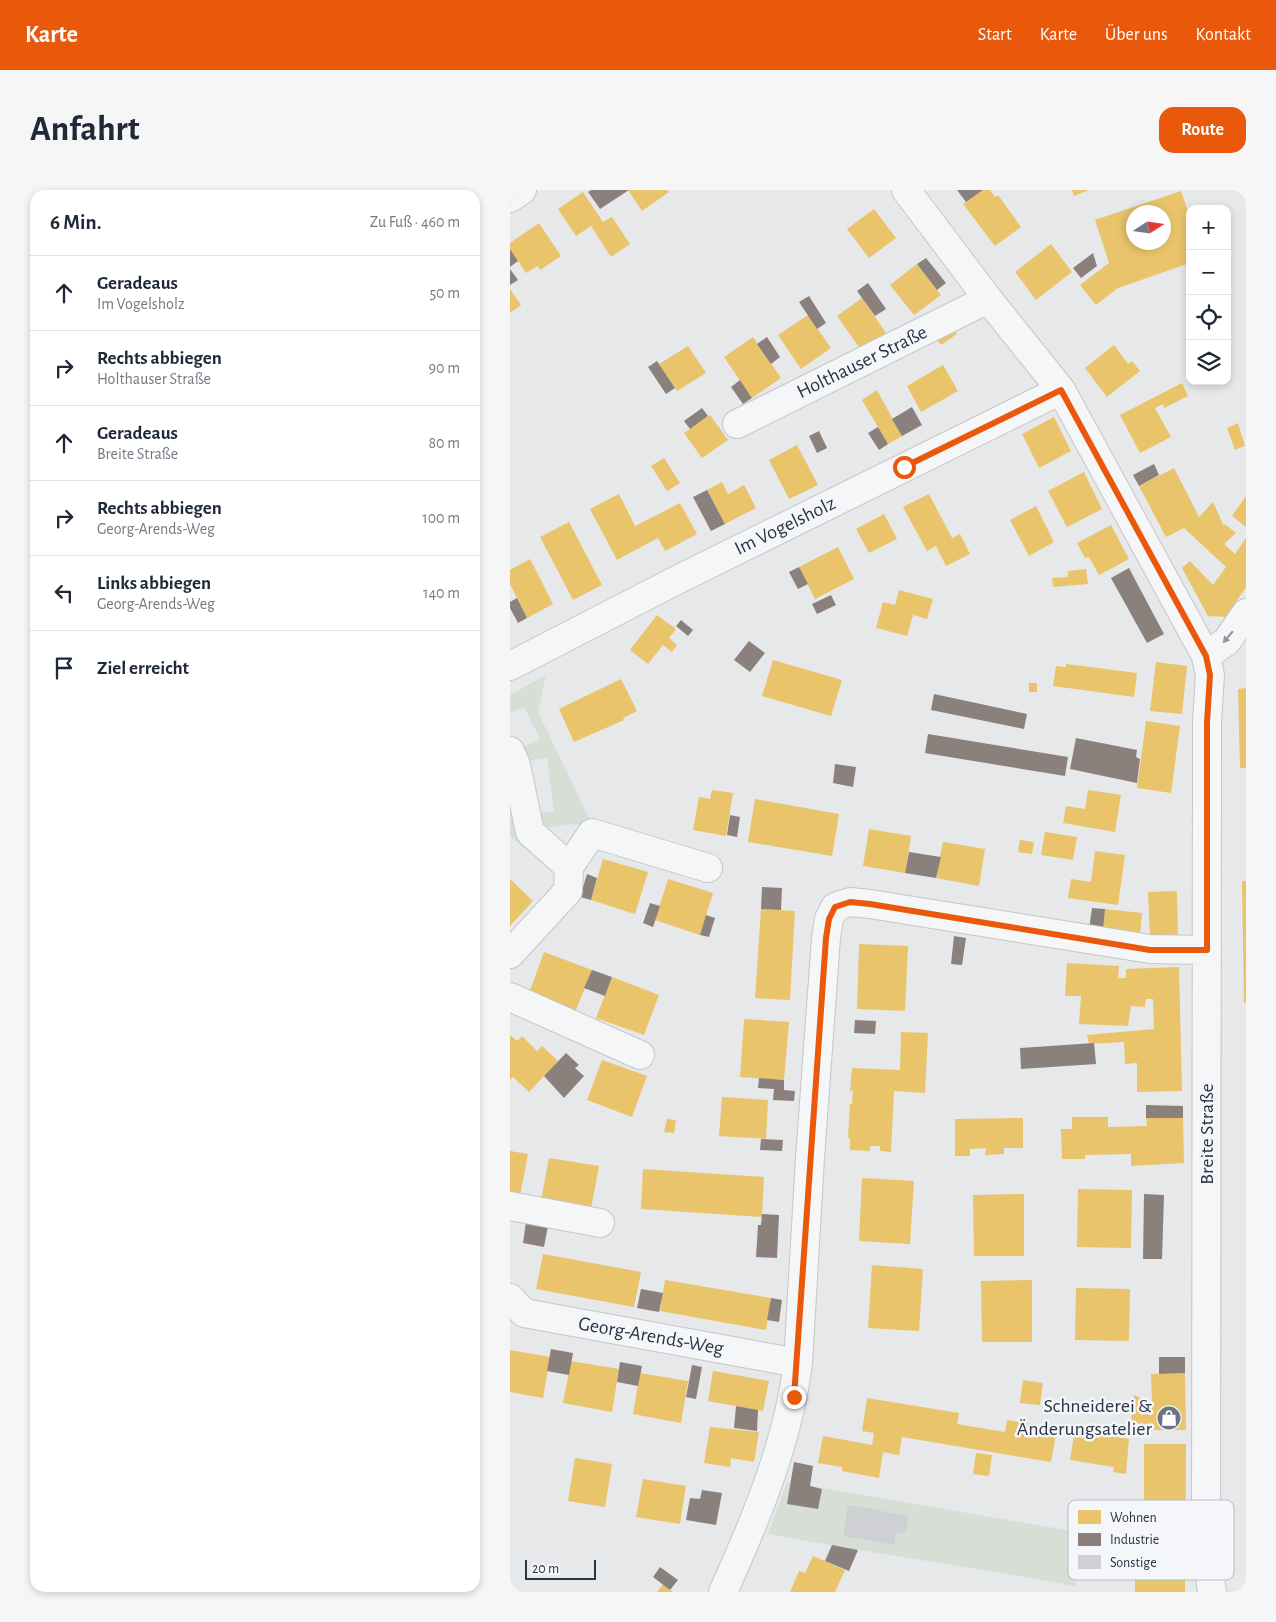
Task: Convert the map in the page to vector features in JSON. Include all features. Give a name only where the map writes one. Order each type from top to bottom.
[{"type":"street","points":[[510,198],[522,190]]},
{"type":"street","points":[[906,190],[988,299],[1061,390],[1208,666],[1246,613]]},
{"type":"street","name":"Holthauser Straße","points":[[736,424],[988,299]]},
{"type":"street","name":"Im Vogelsholz","points":[[510,666],[676,580],[1061,390]]},
{"type":"street","name":"Breite Straße","points":[[1206,1500],[1208,666]]},
{"type":"street","points":[[510,751],[516,764],[530,832],[569,867]]},
{"type":"street","points":[[510,954],[568,891],[569,867],[592,833],[708,868]]},
{"type":"street","points":[[723,1592],[758,1514],[794,1397],[798,1363],[826,938],[829,919],[835,907],[850,902],[870,904],[1150,950],[1207,950]]},
{"type":"street","points":[[510,997],[640,1055]]},
{"type":"street","points":[[510,1206],[600,1223]]},
{"type":"street","name":"Georg-Arends-Weg","points":[[510,1298],[524,1313],[798,1363]]},
{"type":"shaded area","points":[[546,675],[538,712],[591,822],[590,826],[573,824],[543,828],[528,816],[554,811],[547,758],[519,762],[514,751],[540,739],[524,707],[510,713],[510,695]]},
{"type":"shaded area","points":[[524,812],[536,840],[530,853],[510,836],[510,813]]},
{"type":"shaded area","points":[[787,1482],[1068,1530],[1068,1580],[1077,1580],[1075,1586],[768,1534]]},
{"type":"building: Wohnen","points":[[628,190],[667,190],[669,192],[642,211]]},
{"type":"building: Wohnen","points":[[983,190],[990,190],[995,197],[998,195],[1021,227],[995,246],[963,204]]},
{"type":"building: Wohnen","points":[[1072,190],[1089,190],[1074,196]]},
{"type":"building: Wohnen","points":[[1181,191],[1186,205],[1186,264],[1118,288],[1096,305],[1080,285],[1109,263],[1095,220],[1126,210],[1126,250],[1171,250],[1171,205],[1139,205]]},
{"type":"building: Wohnen","points":[[583,192],[603,222],[612,217],[630,244],[611,257],[591,226],[576,236],[558,209]]},
{"type":"building: Wohnen","points":[[874,209],[896,238],[869,258],[847,229]]},
{"type":"building: Wohnen","points":[[539,223],[561,256],[540,270],[538,266],[526,273],[510,249],[510,243]]},
{"type":"building: Wohnen","points":[[1051,244],[1072,272],[1036,300],[1015,272]]},
{"type":"building: Wohnen","points":[[917,264],[941,295],[914,315],[890,285]]},
{"type":"building: Wohnen","points":[[510,289],[521,305],[510,313]]},
{"type":"building: Wohnen","points":[[862,298],[886,333],[861,350],[837,316]]},
{"type":"building: Wohnen","points":[[808,315],[831,348],[801,369],[778,335]]},
{"type":"building: Wohnen","points":[[950,325],[957,334],[941,345],[934,336]]},
{"type":"building: Wohnen","points":[[753,337],[781,378],[752,398],[724,357]]},
{"type":"building: Wohnen","points":[[1114,345],[1128,364],[1132,361],[1140,371],[1107,397],[1085,368]]},
{"type":"building: Wohnen","points":[[688,346],[706,373],[677,391],[659,364]]},
{"type":"building: Wohnen","points":[[943,365],[958,391],[921,412],[907,386]]},
{"type":"building: Wohnen","points":[[1182,383],[1188,396],[1164,408],[1163,404],[1155,408],[1171,437],[1140,453],[1120,415]]},
{"type":"building: Wohnen","points":[[877,390],[902,436],[888,444],[862,400]]},
{"type":"building: Wohnen","points":[[710,415],[728,440],[702,458],[684,433]]},
{"type":"building: Wohnen","points":[[1054,417],[1071,451],[1039,468],[1022,434]]},
{"type":"building: Wohnen","points":[[1238,423],[1245,446],[1235,450],[1227,428]]},
{"type":"building: Wohnen","points":[[797,445],[818,485],[789,499],[769,460]]},
{"type":"building: Wohnen","points":[[664,458],[680,483],[667,491],[651,466]]},
{"type":"building: Wohnen","points":[[1174,468],[1199,517],[1213,502],[1224,526],[1225,524],[1236,533],[1224,544],[1235,554],[1246,538],[1246,587],[1226,617],[1208,616],[1182,568],[1190,561],[1213,585],[1226,567],[1184,528],[1166,537],[1139,486]]},
{"type":"building: Wohnen","points":[[1084,472],[1102,509],[1067,527],[1048,491]]},
{"type":"building: Wohnen","points":[[722,482],[728,494],[744,485],[756,508],[725,524],[707,490]]},
{"type":"building: Wohnen","points":[[619,494],[635,526],[680,503],[697,534],[665,551],[658,538],[617,560],[590,509]]},
{"type":"building: Wohnen","points":[[929,494],[952,538],[960,534],[970,554],[946,566],[936,546],[927,551],[903,507]]},
{"type":"building: Wohnen","points":[[1246,496],[1246,527],[1232,516]]},
{"type":"building: Wohnen","points":[[1036,506],[1054,542],[1029,556],[1010,520]]},
{"type":"building: Wohnen","points":[[884,514],[897,539],[869,553],[856,529]]},
{"type":"building: Wohnen","points":[[569,522],[602,585],[573,600],[540,537]]},
{"type":"building: Wohnen","points":[[1111,525],[1129,559],[1099,575],[1089,557],[1085,558],[1077,543]]},
{"type":"building: Wohnen","points":[[838,547],[854,579],[815,599],[799,567]]},
{"type":"building: Wohnen","points":[[530,559],[553,604],[527,618],[510,584],[510,570]]},
{"type":"building: Wohnen","points":[[1086,569],[1088,584],[1053,587],[1052,578],[1068,577],[1068,571]]},
{"type":"building: Wohnen","points":[[899,590],[933,599],[927,619],[913,615],[907,636],[876,628],[883,602],[895,605]]},
{"type":"building: Wohnen","points":[[657,615],[676,629],[669,638],[677,645],[672,652],[663,645],[648,664],[630,650]]},
{"type":"building: Wohnen","points":[[773,660],[842,680],[831,716],[762,696]]},
{"type":"building: Wohnen","points":[[1156,662],[1187,666],[1182,714],[1150,711]]},
{"type":"building: Wohnen","points":[[1066,664],[1137,673],[1134,697],[1053,686],[1056,666],[1066,667]]},
{"type":"building: Wohnen","points":[[621,679],[637,711],[623,718],[624,720],[574,742],[559,709]]},
{"type":"building: Wohnen","points":[[1029,683],[1037,683],[1037,692],[1029,692]]},
{"type":"building: Wohnen","points":[[1246,688],[1246,768],[1240,768],[1238,689]]},
{"type":"building: Wohnen","points":[[1146,721],[1180,726],[1171,793],[1137,788]]},
{"type":"building: Wohnen","points":[[712,790],[733,793],[726,836],[693,830],[699,797],[710,799]]},
{"type":"building: Wohnen","points":[[1088,790],[1121,795],[1115,832],[1063,823],[1066,806],[1085,809]]},
{"type":"building: Wohnen","points":[[755,799],[839,814],[832,856],[748,842]]},
{"type":"building: Wohnen","points":[[869,829],[911,836],[905,873],[863,866]]},
{"type":"building: Wohnen","points":[[1045,832],[1077,837],[1073,860],[1041,855]]},
{"type":"building: Wohnen","points":[[1020,840],[1034,842],[1032,854],[1018,852]]},
{"type":"building: Wohnen","points":[[943,842],[985,849],[979,886],[936,878]]},
{"type":"building: Wohnen","points":[[1095,851],[1125,855],[1118,905],[1068,898],[1071,879],[1091,882]]},
{"type":"building: Wohnen","points":[[603,859],[648,872],[635,914],[591,900]]},
{"type":"building: Wohnen","points":[[510,879],[533,901],[510,926]]},
{"type":"building: Wohnen","points":[[668,879],[713,893],[700,935],[655,920]]},
{"type":"building: Wohnen","points":[[1242,881],[1246,881],[1246,1003],[1244,1003]]},
{"type":"building: Wohnen","points":[[1177,891],[1178,935],[1150,936],[1148,892]]},
{"type":"building: Wohnen","points":[[761,909],[795,911],[790,1000],[755,998]]},
{"type":"building: Wohnen","points":[[1105,909],[1142,913],[1140,935],[1103,931]]},
{"type":"building: Wohnen","points":[[859,944],[908,946],[905,1011],[857,1009]]},
{"type":"building: Wohnen","points":[[544,952],[592,970],[576,1010],[529,993]]},
{"type":"building: Wohnen","points":[[1067,963],[1119,966],[1118,978],[1126,978],[1126,969],[1179,967],[1182,1091],[1137,1092],[1137,1063],[1125,1064],[1124,1042],[1089,1044],[1087,1035],[1154,1029],[1153,999],[1146,999],[1145,1007],[1131,1006],[1128,1026],[1079,1024],[1081,996],[1065,996]]},
{"type":"building: Wohnen","points":[[612,977],[659,995],[644,1035],[596,1018]]},
{"type":"building: Wohnen","points":[[744,1019],[789,1022],[784,1080],[740,1077]]},
{"type":"building: Wohnen","points":[[901,1032],[928,1033],[925,1093],[894,1091],[891,1152],[880,1151],[880,1146],[870,1146],[870,1151],[850,1150],[850,1138],[848,1138],[850,1104],[852,1104],[853,1090],[850,1091],[852,1068],[900,1070]]},
{"type":"building: Wohnen","points":[[510,1035],[517,1041],[522,1036],[537,1051],[542,1046],[558,1061],[529,1092],[513,1077],[510,1080]]},
{"type":"building: Wohnen","points":[[602,1060],[647,1076],[632,1117],[587,1100]]},
{"type":"building: Wohnen","points":[[722,1097],[768,1100],[766,1139],[719,1136]]},
{"type":"building: Wohnen","points":[[1072,1117],[1108,1117],[1108,1127],[1147,1126],[1146,1118],[1183,1118],[1184,1163],[1131,1166],[1131,1154],[1085,1155],[1085,1159],[1062,1159],[1061,1129],[1072,1129]]},
{"type":"building: Wohnen","points":[[1023,1118],[1023,1148],[1004,1148],[1004,1154],[985,1155],[986,1148],[970,1149],[970,1156],[955,1156],[955,1119]]},
{"type":"building: Wohnen","points":[[667,1119],[676,1120],[674,1133],[664,1132]]},
{"type":"building: Wohnen","points":[[510,1151],[528,1154],[520,1196],[510,1194]]},
{"type":"building: Wohnen","points":[[549,1158],[599,1166],[591,1209],[541,1200]]},
{"type":"building: Wohnen","points":[[643,1169],[764,1177],[762,1217],[641,1209]]},
{"type":"building: Wohnen","points":[[862,1178],[914,1181],[910,1244],[859,1241]]},
{"type":"building: Wohnen","points":[[1078,1189],[1132,1190],[1131,1248],[1077,1247]]},
{"type":"building: Wohnen","points":[[1024,1194],[1024,1256],[974,1256],[973,1195]]},
{"type":"building: Wohnen","points":[[543,1254],[641,1272],[634,1307],[536,1289]]},
{"type":"building: Wohnen","points":[[872,1265],[923,1269],[919,1331],[868,1328]]},
{"type":"building: Wohnen","points":[[665,1280],[771,1298],[766,1330],[660,1311]]},
{"type":"building: Wohnen","points":[[1032,1280],[1032,1342],[982,1342],[981,1281]]},
{"type":"building: Wohnen","points":[[1076,1288],[1130,1289],[1129,1341],[1075,1340]]},
{"type":"building: Wohnen","points":[[510,1350],[550,1357],[543,1398],[510,1392]]},
{"type":"building: Wohnen","points":[[571,1361],[619,1369],[612,1412],[563,1403]]},
{"type":"building: Wohnen","points":[[713,1371],[769,1381],[763,1411],[708,1401]]},
{"type":"building: Wohnen","points":[[640,1373],[688,1381],[681,1423],[633,1414]]},
{"type":"building: Wohnen","points":[[1185,1373],[1186,1430],[1154,1430],[1131,1421],[1134,1395],[1152,1403],[1151,1374]]},
{"type":"building: Wohnen","points":[[1023,1380],[1043,1383],[1040,1405],[1020,1403]]},
{"type":"building: Wohnen","points":[[867,1398],[959,1413],[957,1424],[1005,1432],[1007,1420],[1057,1428],[1051,1462],[902,1437],[899,1455],[883,1452],[879,1478],[842,1471],[842,1467],[818,1463],[823,1436],[872,1445],[874,1433],[862,1431]]},
{"type":"building: Wohnen","points":[[710,1427],[759,1432],[754,1462],[731,1458],[730,1467],[704,1463]]},
{"type":"building: Wohnen","points":[[1075,1430],[1129,1439],[1126,1474],[1113,1472],[1114,1467],[1070,1460]]},
{"type":"building: Wohnen","points":[[1144,1444],[1186,1444],[1186,1500],[1144,1500]]},
{"type":"building: Wohnen","points":[[976,1453],[992,1455],[989,1476],[973,1474]]},
{"type":"building: Wohnen","points":[[575,1458],[612,1464],[605,1507],[568,1501]]},
{"type":"building: Wohnen","points":[[643,1479],[686,1486],[680,1524],[636,1517]]},
{"type":"building: Wohnen","points":[[813,1556],[845,1570],[835,1592],[790,1592],[799,1571],[805,1573]]},
{"type":"building: Wohnen","points":[[1135,1580],[1185,1580],[1185,1592],[1135,1592]]},
{"type":"building: Wohnen","points":[[663,1584],[670,1590],[673,1592],[657,1592]]},
{"type":"building: Industrie","points":[[591,190],[629,190],[600,209],[588,192]]},
{"type":"building: Industrie","points":[[957,190],[983,190],[966,202]]},
{"type":"building: Industrie","points":[[510,249],[518,261],[510,267]]},
{"type":"building: Industrie","points":[[1093,253],[1097,266],[1081,278],[1073,268]]},
{"type":"building: Industrie","points":[[926,258],[946,283],[937,290],[917,264]]},
{"type":"building: Industrie","points":[[510,269],[518,280],[510,285]]},
{"type":"building: Industrie","points":[[868,283],[886,309],[875,316],[857,291]]},
{"type":"building: Industrie","points":[[809,296],[826,323],[817,329],[799,302]]},
{"type":"building: Industrie","points":[[767,337],[780,357],[771,364],[757,344]]},
{"type":"building: Industrie","points":[[657,361],[675,388],[666,394],[648,367]]},
{"type":"building: Industrie","points":[[740,380],[752,398],[743,404],[731,387]]},
{"type":"building: Industrie","points":[[912,407],[922,425],[902,436],[892,419]]},
{"type":"building: Industrie","points":[[702,408],[708,416],[690,429],[684,421]]},
{"type":"building: Industrie","points":[[878,427],[888,444],[879,450],[868,433]]},
{"type":"building: Industrie","points":[[819,431],[827,448],[817,453],[809,436]]},
{"type":"building: Industrie","points":[[1154,464],[1159,475],[1139,486],[1133,475]]},
{"type":"building: Industrie","points":[[707,490],[725,524],[711,531],[693,497]]},
{"type":"building: Industrie","points":[[799,567],[808,584],[798,589],[789,572]]},
{"type":"building: Industrie","points":[[1129,568],[1164,634],[1147,643],[1111,578]]},
{"type":"building: Industrie","points":[[831,595],[836,605],[817,614],[812,604]]},
{"type":"building: Industrie","points":[[517,598],[527,618],[518,623],[510,608],[510,602]]},
{"type":"building: Industrie","points":[[681,620],[693,630],[688,636],[676,626]]},
{"type":"building: Industrie","points":[[749,641],[765,653],[750,672],[734,660]]},
{"type":"building: Industrie","points":[[934,694],[1027,714],[1024,729],[931,710]]},
{"type":"building: Industrie","points":[[928,734],[1068,757],[1065,776],[925,753]]},
{"type":"building: Industrie","points":[[1076,738],[1137,750],[1136,757],[1140,759],[1137,783],[1070,769]]},
{"type":"building: Industrie","points":[[835,764],[856,767],[853,787],[833,783]]},
{"type":"building: Industrie","points":[[730,815],[740,817],[737,837],[727,835]]},
{"type":"building: Industrie","points":[[909,852],[941,857],[936,878],[905,873]]},
{"type":"building: Industrie","points":[[587,874],[597,878],[591,900],[580,897]]},
{"type":"building: Industrie","points":[[762,887],[782,888],[781,910],[761,909]]},
{"type":"building: Industrie","points":[[650,903],[660,906],[653,927],[643,923]]},
{"type":"building: Industrie","points":[[1092,908],[1105,909],[1103,931],[1089,929]]},
{"type":"building: Industrie","points":[[706,915],[715,918],[709,937],[700,935]]},
{"type":"building: Industrie","points":[[954,936],[966,938],[962,965],[951,964]]},
{"type":"building: Industrie","points":[[592,970],[612,977],[605,996],[584,988]]},
{"type":"building: Industrie","points":[[855,1020],[876,1021],[875,1034],[854,1033]]},
{"type":"building: Industrie","points":[[1094,1043],[1096,1064],[1021,1069],[1020,1048]]},
{"type":"building: Industrie","points":[[566,1053],[579,1065],[575,1068],[584,1076],[564,1098],[544,1076]]},
{"type":"building: Industrie","points":[[759,1078],[784,1080],[784,1090],[795,1091],[794,1101],[773,1100],[774,1089],[758,1088]]},
{"type":"building: Industrie","points":[[1146,1105],[1183,1106],[1183,1118],[1146,1118]]},
{"type":"building: Industrie","points":[[761,1139],[783,1140],[782,1151],[760,1150]]},
{"type":"building: Industrie","points":[[1144,1194],[1164,1195],[1162,1259],[1143,1259]]},
{"type":"building: Industrie","points":[[762,1214],[779,1215],[777,1258],[756,1257],[758,1225],[761,1225]]},
{"type":"building: Industrie","points":[[526,1222],[548,1226],[544,1247],[523,1243]]},
{"type":"building: Industrie","points":[[641,1289],[663,1293],[659,1312],[637,1308]]},
{"type":"building: Industrie","points":[[771,1298],[782,1300],[779,1322],[767,1320]]},
{"type":"building: Industrie","points":[[551,1349],[573,1353],[569,1375],[547,1371]]},
{"type":"building: Industrie","points":[[1159,1357],[1185,1357],[1185,1373],[1159,1374]]},
{"type":"building: Industrie","points":[[620,1362],[642,1366],[638,1386],[617,1382]]},
{"type":"building: Industrie","points":[[692,1365],[702,1367],[696,1399],[686,1397]]},
{"type":"building: Industrie","points":[[736,1406],[758,1410],[757,1431],[734,1428]]},
{"type":"building: Industrie","points":[[794,1462],[813,1466],[810,1486],[822,1489],[818,1509],[787,1504]]},
{"type":"building: Industrie","points":[[702,1490],[722,1493],[716,1525],[686,1520],[690,1498],[700,1499]]},
{"type":"building: Industrie","points":[[832,1545],[858,1550],[849,1571],[825,1561]]},
{"type":"building: Industrie","points":[[660,1567],[678,1580],[670,1590],[653,1577]]},
{"type":"building: Sonstige","points":[[848,1505],[909,1516],[905,1534],[896,1532],[894,1545],[843,1536]]},
{"type":"place","name":"Schneiderei & Änderungsatelier","points":[[1169,1418]]},
{"type":"route","points":[[794,1397],[798,1363],[810,1158],[826,938],[829,919],[835,907],[850,902],[870,904],[1150,950],[1207,950],[1207,722],[1210,675],[1206,656],[1061,390],[904,467]]}]
